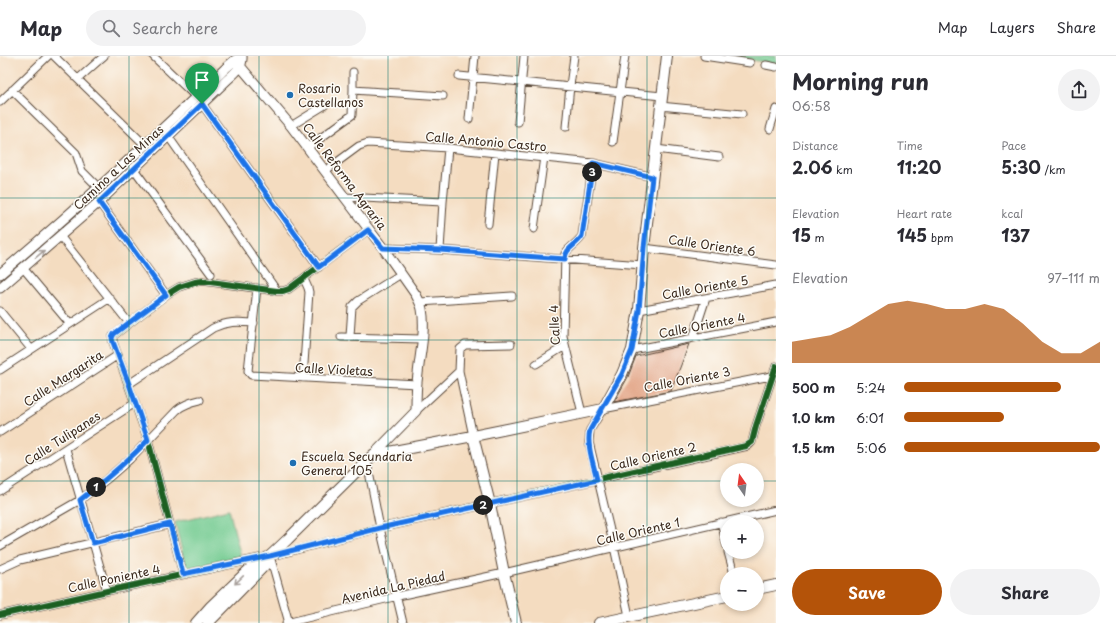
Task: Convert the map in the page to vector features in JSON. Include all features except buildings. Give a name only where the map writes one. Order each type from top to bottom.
[{"type":"main road","points":[[208,623],[265,565],[270,556],[370,459],[603,409],[622,374],[632,350],[639,310],[644,248],[667,56]]},
{"type":"main road","points":[[472,436],[490,504],[516,623]]},
{"type":"main road","points":[[196,623],[211,606],[256,563],[270,556]]},
{"type":"main road","points":[[764,587],[776,584]]},
{"type":"main road","points":[[599,623],[720,597]]},
{"type":"street","points":[[1,98],[12,90],[48,56]]},
{"type":"street","points":[[54,56],[145,145]]},
{"type":"street","points":[[78,79],[104,56]]},
{"type":"street","points":[[469,119],[475,56]]},
{"type":"street","points":[[518,122],[524,56]]},
{"type":"street","points":[[566,127],[574,56]]},
{"type":"street","points":[[613,142],[624,56]]},
{"type":"street","points":[[704,56],[750,63]]},
{"type":"street","points":[[158,57],[199,100],[319,267]]},
{"type":"street","name":"Camino a Las Minas","points":[[0,288],[99,202],[168,136],[199,100],[240,59]]},
{"type":"street","name":"Calle Reforma Agraria","points":[[240,59],[383,248],[420,302],[423,320],[416,411]]},
{"type":"street","points":[[766,65],[776,67]]},
{"type":"street","points":[[307,148],[352,115],[353,72]]},
{"type":"street","points":[[459,76],[620,92],[661,101],[742,114]]},
{"type":"street","points":[[12,90],[76,153],[82,171],[99,188]]},
{"type":"street","points":[[353,90],[443,96]]},
{"type":"street","name":"Camino a Las Minas","points":[[0,274],[99,188],[145,145],[199,100]]},
{"type":"street","points":[[291,126],[325,105]]},
{"type":"street","points":[[770,129],[776,108]]},
{"type":"street","points":[[168,136],[277,291]]},
{"type":"street","name":"Calle Antonio Castro","points":[[324,171],[359,146],[364,143],[368,143],[448,148],[544,157],[593,163],[652,177]]},
{"type":"street","points":[[440,250],[448,148]]},
{"type":"street","points":[[656,149],[719,157]]},
{"type":"street","points":[[488,224],[495,153]]},
{"type":"street","points":[[534,229],[544,157]]},
{"type":"street","points":[[565,259],[565,254],[567,251],[582,236],[593,163]]},
{"type":"street","points":[[134,168],[212,274]]},
{"type":"street","points":[[344,197],[443,202]]},
{"type":"street","points":[[99,202],[166,295]]},
{"type":"street","points":[[183,574],[148,440],[112,338],[114,334],[166,295],[179,287],[195,282],[203,281],[277,291],[290,289],[368,230]]},
{"type":"street","points":[[60,236],[129,323]]},
{"type":"street","points":[[383,248],[440,250],[643,265]]},
{"type":"street","name":"Calle Oriente 6","points":[[644,248],[776,265]]},
{"type":"street","name":"Calle 4","points":[[565,259],[563,336],[582,413]]},
{"type":"street","points":[[23,268],[70,324]]},
{"type":"street","points":[[350,336],[352,307],[354,304],[401,274]]},
{"type":"street","points":[[303,378],[309,292],[304,279]]},
{"type":"street","name":"Calle Oriente 5","points":[[639,310],[776,286]]},
{"type":"street","points":[[129,384],[221,324],[229,322],[254,323],[257,288]]},
{"type":"street","points":[[420,302],[512,296]]},
{"type":"street","points":[[0,370],[110,298]]},
{"type":"street","points":[[693,338],[706,298]]},
{"type":"street","points":[[0,311],[31,349]]},
{"type":"street","name":"Calle Oriente 4","points":[[632,350],[776,322]]},
{"type":"street","name":"Calle Violetas","points":[[254,323],[248,371],[251,375],[417,384]]},
{"type":"street","points":[[341,337],[350,336],[422,339]]},
{"type":"street","points":[[472,436],[459,371],[459,352],[465,345],[511,344]]},
{"type":"street","points":[[536,364],[565,346]]},
{"type":"street","name":"Calle Margarita","points":[[0,432],[118,355]]},
{"type":"street","points":[[774,375],[776,366]]},
{"type":"street","points":[[403,623],[398,596],[380,528],[370,459],[416,411],[459,371]]},
{"type":"street","name":"Calle Oriente 3","points":[[603,409],[774,375]]},
{"type":"street","name":"Calle Oriente 2","points":[[490,504],[746,446],[750,444],[753,439],[756,426],[774,375]]},
{"type":"street","points":[[0,546],[80,500],[130,459],[183,405],[200,400]]},
{"type":"street","name":"Calle Tulipanes","points":[[0,491],[135,403]]},
{"type":"street","points":[[603,409],[590,430],[588,442],[614,547],[629,616]]},
{"type":"street","points":[[66,449],[107,591]]},
{"type":"street","name":"Calle Poniente 4","points":[[0,615],[270,556],[380,528],[490,504]]},
{"type":"street","name":"Calle Oriente 1","points":[[753,515],[776,510]]},
{"type":"street","name":"Calle Oriente 1","points":[[504,573],[720,522]]},
{"type":"street","points":[[0,569],[20,560],[170,524]]},
{"type":"street","points":[[270,556],[288,623]]},
{"type":"street","name":"Avenida La Piedad","points":[[288,623],[398,596],[504,573]]},
{"type":"green space","points":[[727,56],[776,56],[776,64]]},
{"type":"green space","points":[[229,509],[241,557],[186,569],[175,522]]},
{"type":"cycle path","points":[[183,574],[148,440],[113,342],[113,336],[166,295],[179,287],[195,282],[203,281],[277,291],[289,289],[368,230]]},
{"type":"cycle path","points":[[0,615],[270,556],[380,528],[746,446],[752,442],[776,366]]},
{"type":"place","name":"Rosario Castellanos","points":[[290,95]]},
{"type":"place","name":"Escuela Secundaria General 105","points":[[293,463]]},
{"type":"route","points":[[202,104],[319,267],[368,230],[383,248],[440,250],[565,259],[565,254],[567,251],[582,236],[593,163],[652,177],[639,310],[632,350],[622,374],[589,434],[588,442],[597,480],[380,528],[270,556],[183,574],[170,524],[93,543],[80,500],[130,459],[148,440],[112,338],[114,334],[166,295],[99,202],[202,104]]}]
